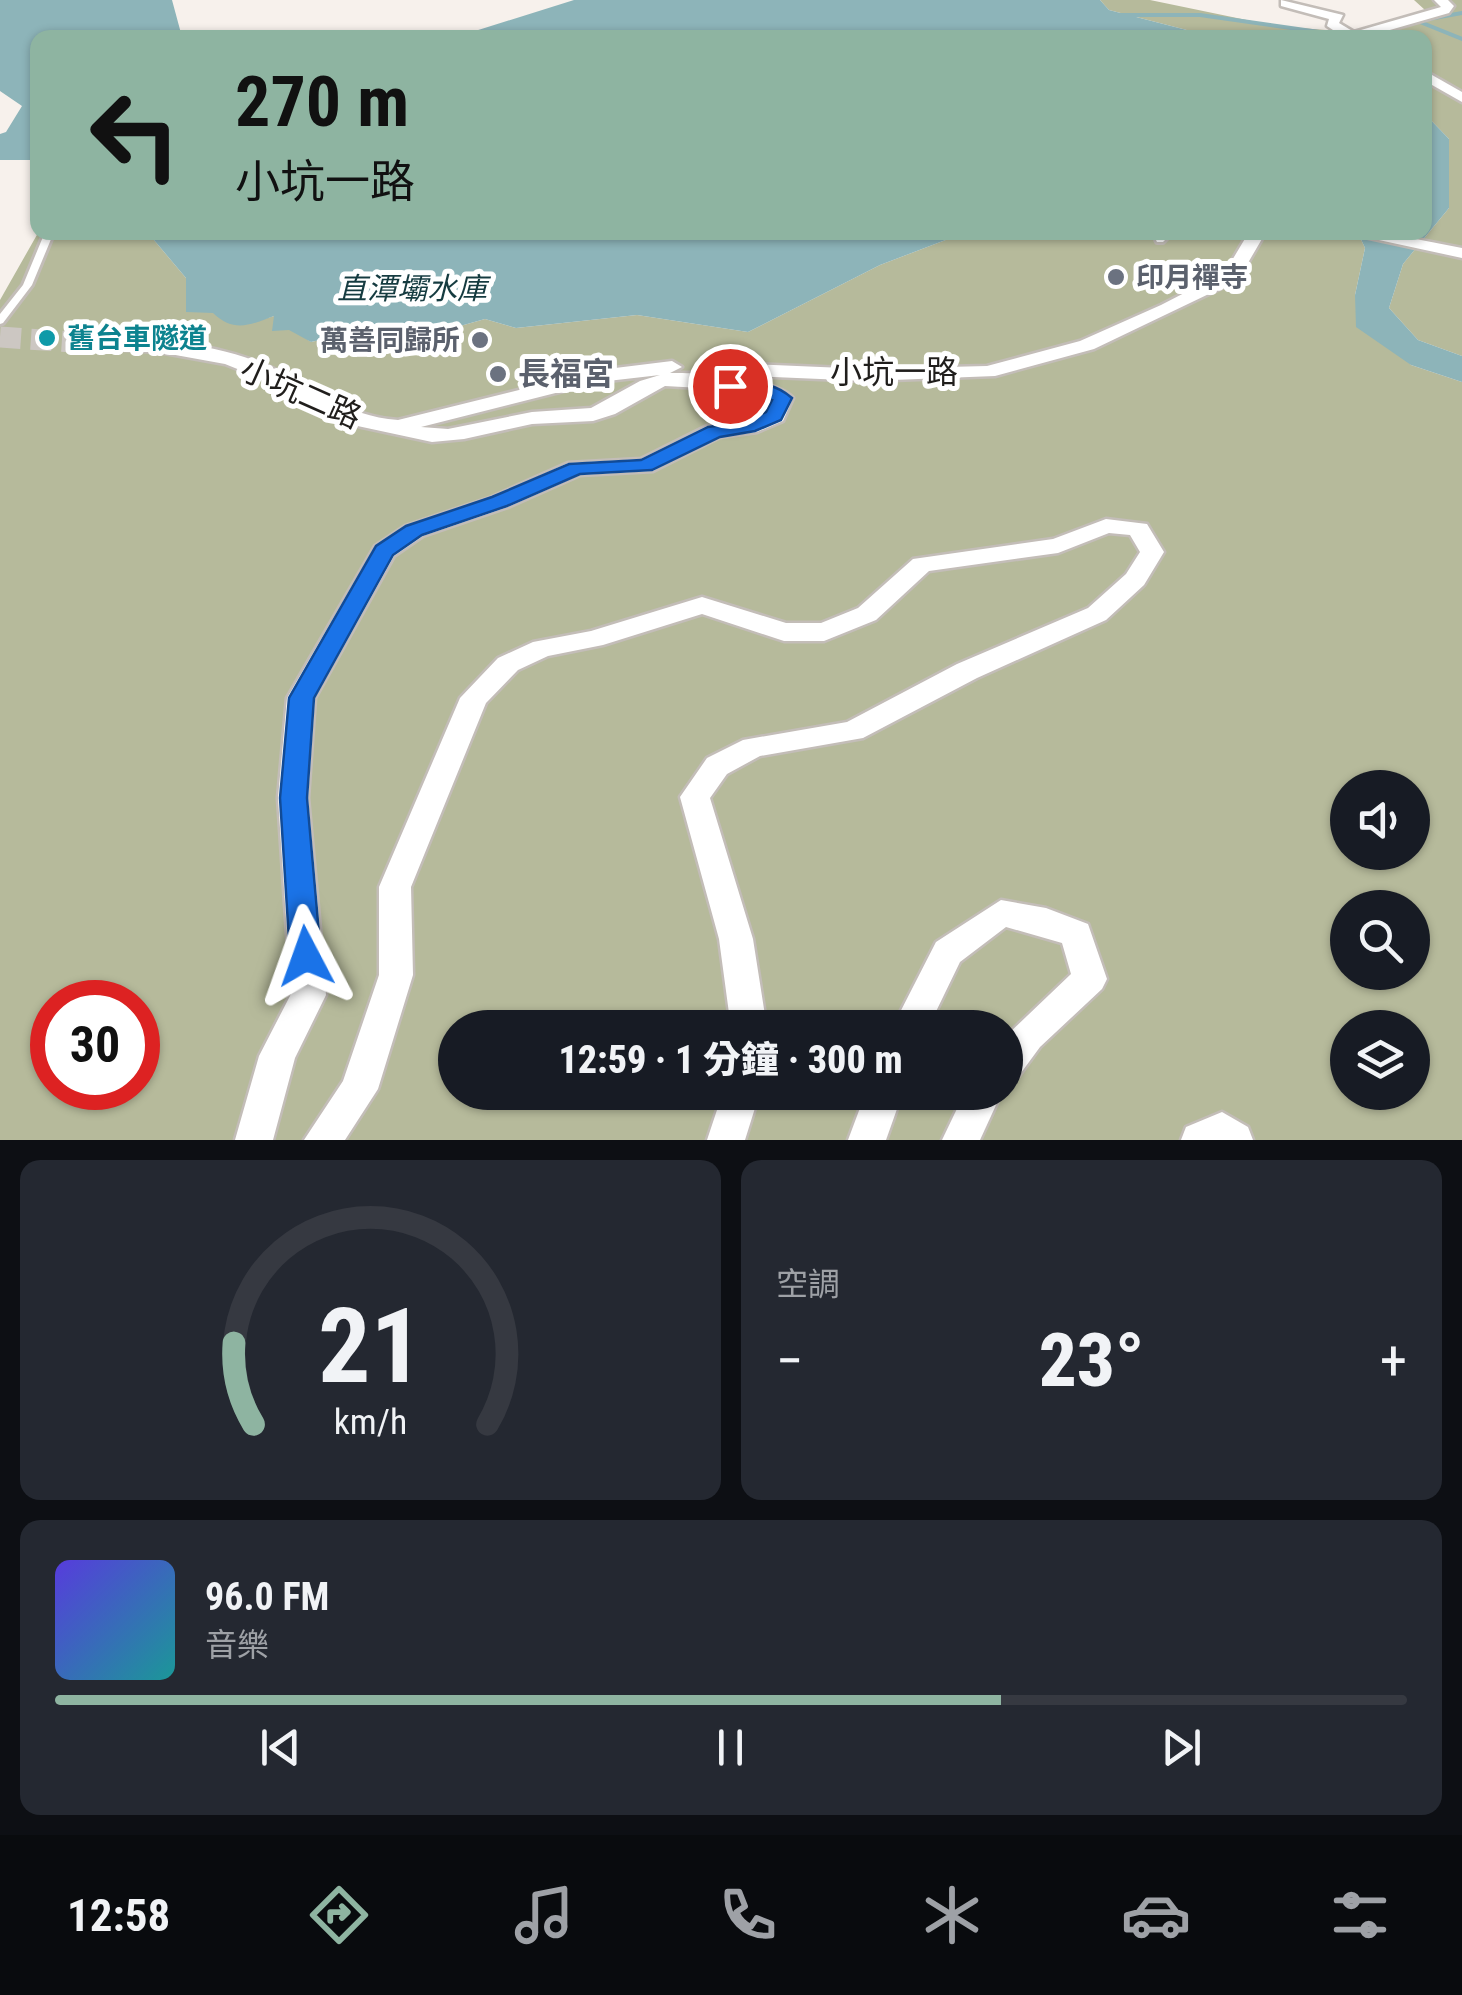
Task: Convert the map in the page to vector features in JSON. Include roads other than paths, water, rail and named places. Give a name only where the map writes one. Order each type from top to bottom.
[{"type":"street","points":[[1376,30],[1445,10],[1448,6],[1440,0]]},
{"type":"street","points":[[1286,3],[1331,13],[1339,18],[1332,23],[1342,30]]},
{"type":"street","points":[[1432,79],[1462,98]]},
{"type":"street","name":"小坑一路","points":[[398,426],[656,366],[867,375],[988,372],[1087,345],[1168,309],[1232,276],[1253,240]]},
{"type":"street","points":[[1389,240],[1462,252]]},
{"type":"street","name":"小坑二路","points":[[86,343],[158,344],[208,354],[275,377],[326,411],[372,426],[398,426]]},
{"type":"street","name":"小坑一路","points":[[254,1140],[278,1056],[309,995],[294,798],[302,698],[384,551],[414,530],[500,502],[576,468],[645,466],[715,432],[748,427],[774,416],[782,398],[765,389],[660,379],[632,391],[602,412],[526,419],[442,438],[419,436],[398,426]]},
{"type":"street","points":[[323,1140],[358,1089],[396,975],[395,888],[474,698],[508,664],[542,648],[594,639],[675,610],[702,606],[784,632],[824,632],[868,614],[922,564],[1058,546],[1106,526],[1138,530],[1152,552],[1135,579],[1098,614],[967,671],[853,731],[753,747],[716,766],[695,797],[732,914],[748,1010]]},
{"type":"street","points":[[919,1010],[948,952],[1001,913],[1046,922],[1076,934],[1090,979],[1023,1041]]},
{"type":"street","points":[[726,1140],[736,1110]]},
{"type":"street","points":[[867,1140],[878,1110]]},
{"type":"street","points":[[961,1140],[975,1110]]},
{"type":"street","points":[[1200,1140],[1222,1130],[1234,1140]]},
{"type":"lane","points":[[0,321],[27,286],[47,240]]},
{"type":"water","points":[[0,0],[172,0],[180,30],[30,30],[30,160],[0,160],[0,134],[6,132],[22,106],[0,91]]},
{"type":"water","points":[[574,0],[1100,0],[1109,10],[1187,30],[478,30]]},
{"type":"water","points":[[1432,121],[1449,139],[1449,208],[1432,229]]},
{"type":"water","name":"直潭壩水庫","points":[[154,240],[946,240],[880,265],[748,332],[637,315],[516,328],[485,319],[453,328],[449,346],[390,345],[347,352],[361,337],[350,333],[311,342],[289,330],[272,331],[274,316],[235,325],[213,313],[186,312],[186,278]]},
{"type":"water","points":[[1361,240],[1423,240],[1403,264],[1389,308],[1418,340],[1462,356],[1462,382],[1411,365],[1356,327],[1355,295],[1365,248]]},
{"type":"waterway","points":[[1418,21],[1462,13]]},
{"type":"waterway","points":[[1120,15],[1200,15],[1305,30]]},
{"type":"waterway","points":[[1420,22],[1462,39]]},
{"type":"tunnel","points":[[0,337],[86,343]]},
{"type":"place","name":"印月禪寺","points":[[1116,277]]},
{"type":"place","name":"舊台車隧道","points":[[47,338]]},
{"type":"place","name":"萬善同歸所","points":[[480,340]]},
{"type":"place","name":"長福宮","points":[[498,374]]}]
